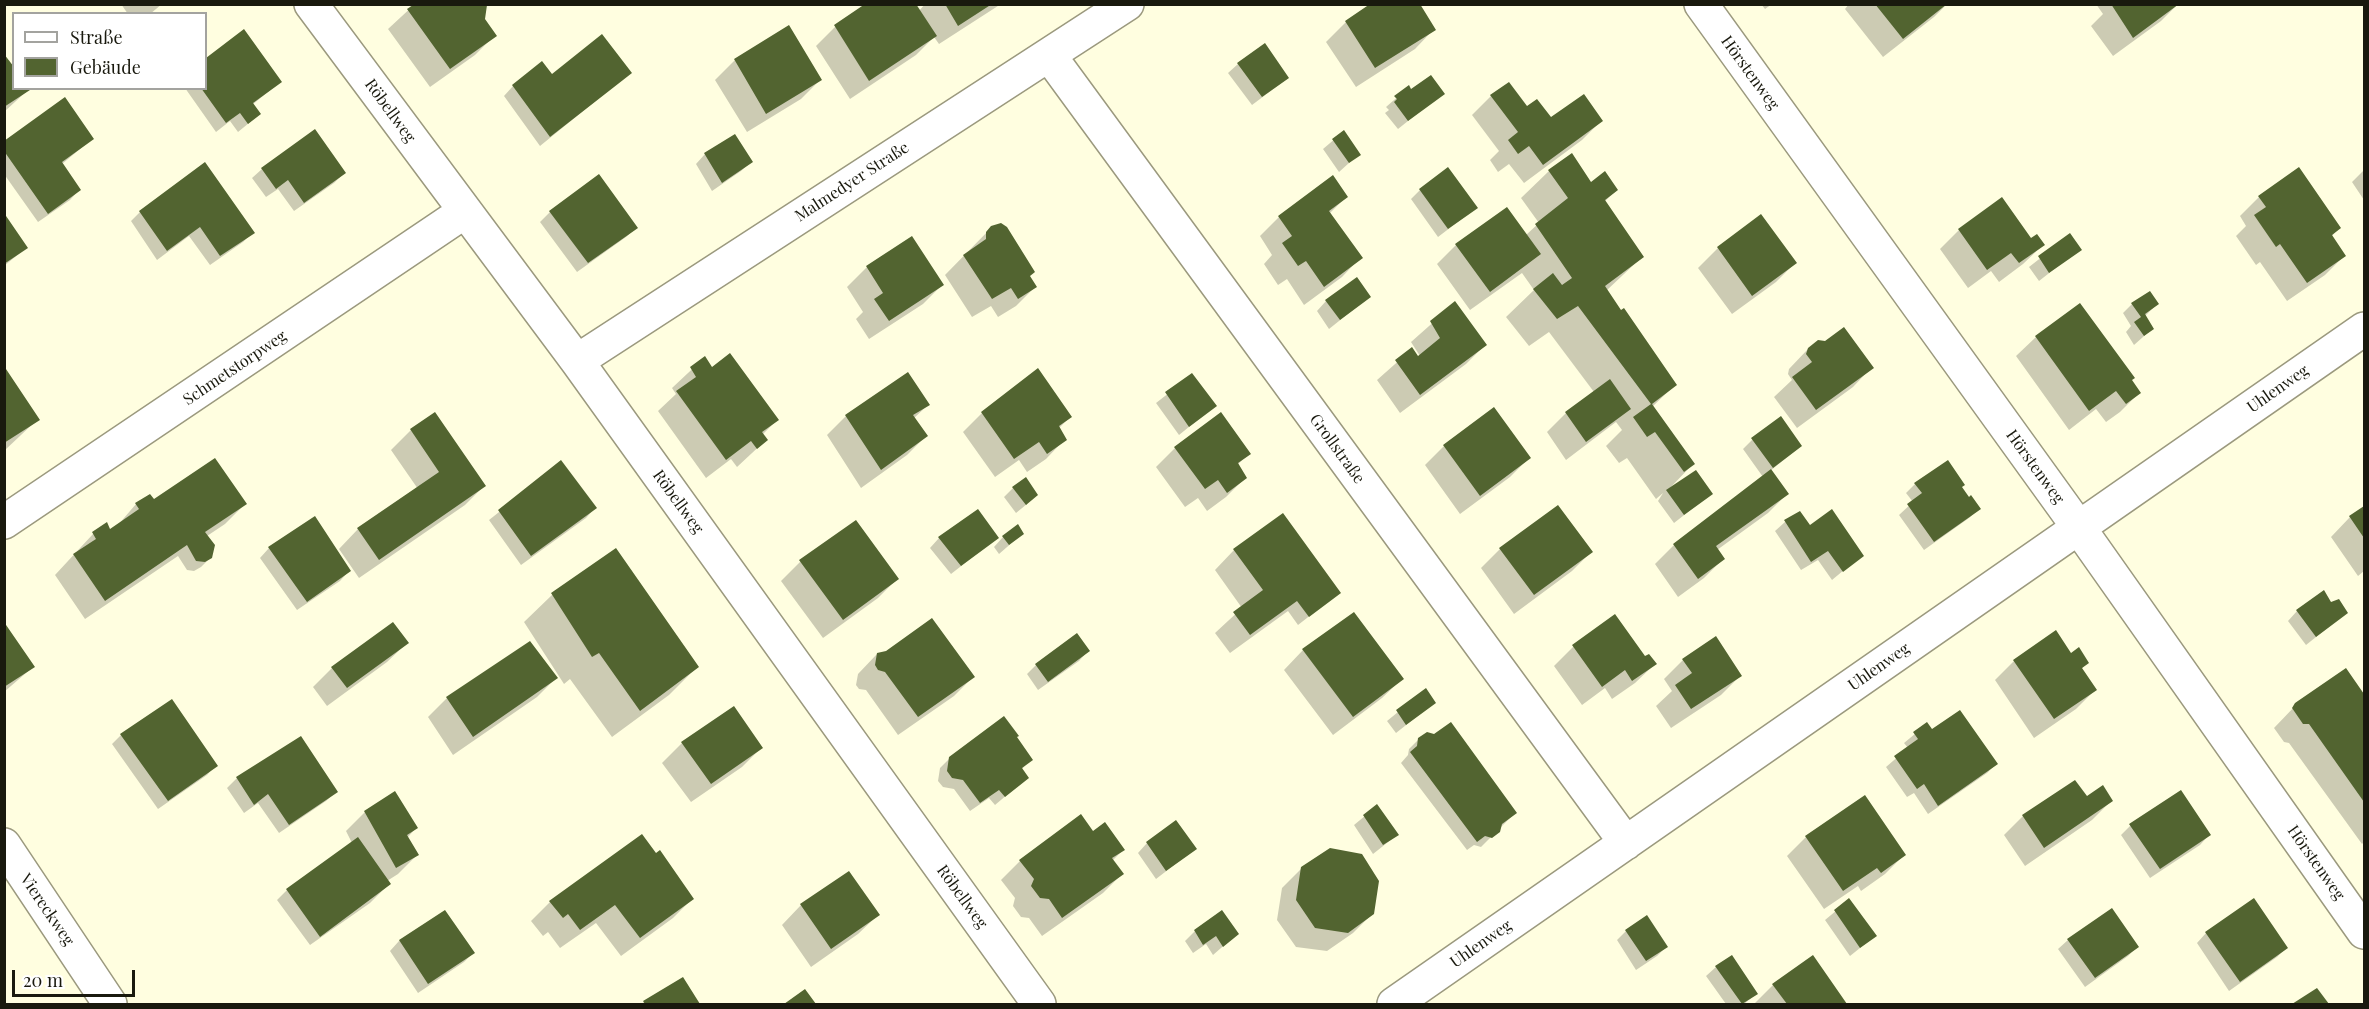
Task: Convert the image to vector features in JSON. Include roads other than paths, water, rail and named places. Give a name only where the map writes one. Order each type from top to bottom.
[{"type":"street","name":"Röbellweg","points":[[311,4],[577,361],[1039,1005]]},
{"type":"street","name":"Malmedyer Straße","points":[[577,361],[1127,4]]},
{"type":"street","name":"Hörstenweg","points":[[1701,4],[2079,528],[2364,932]]},
{"type":"street","name":"Grollstraße","points":[[1049,55],[1626,843]]},
{"type":"street","name":"Schmetstorpweg","points":[[4,522],[464,212]]},
{"type":"street","name":"Uhlenweg","points":[[1394,1005],[2364,329]]},
{"type":"street","name":"Viereckweg","points":[[4,845],[110,1005]]}]
